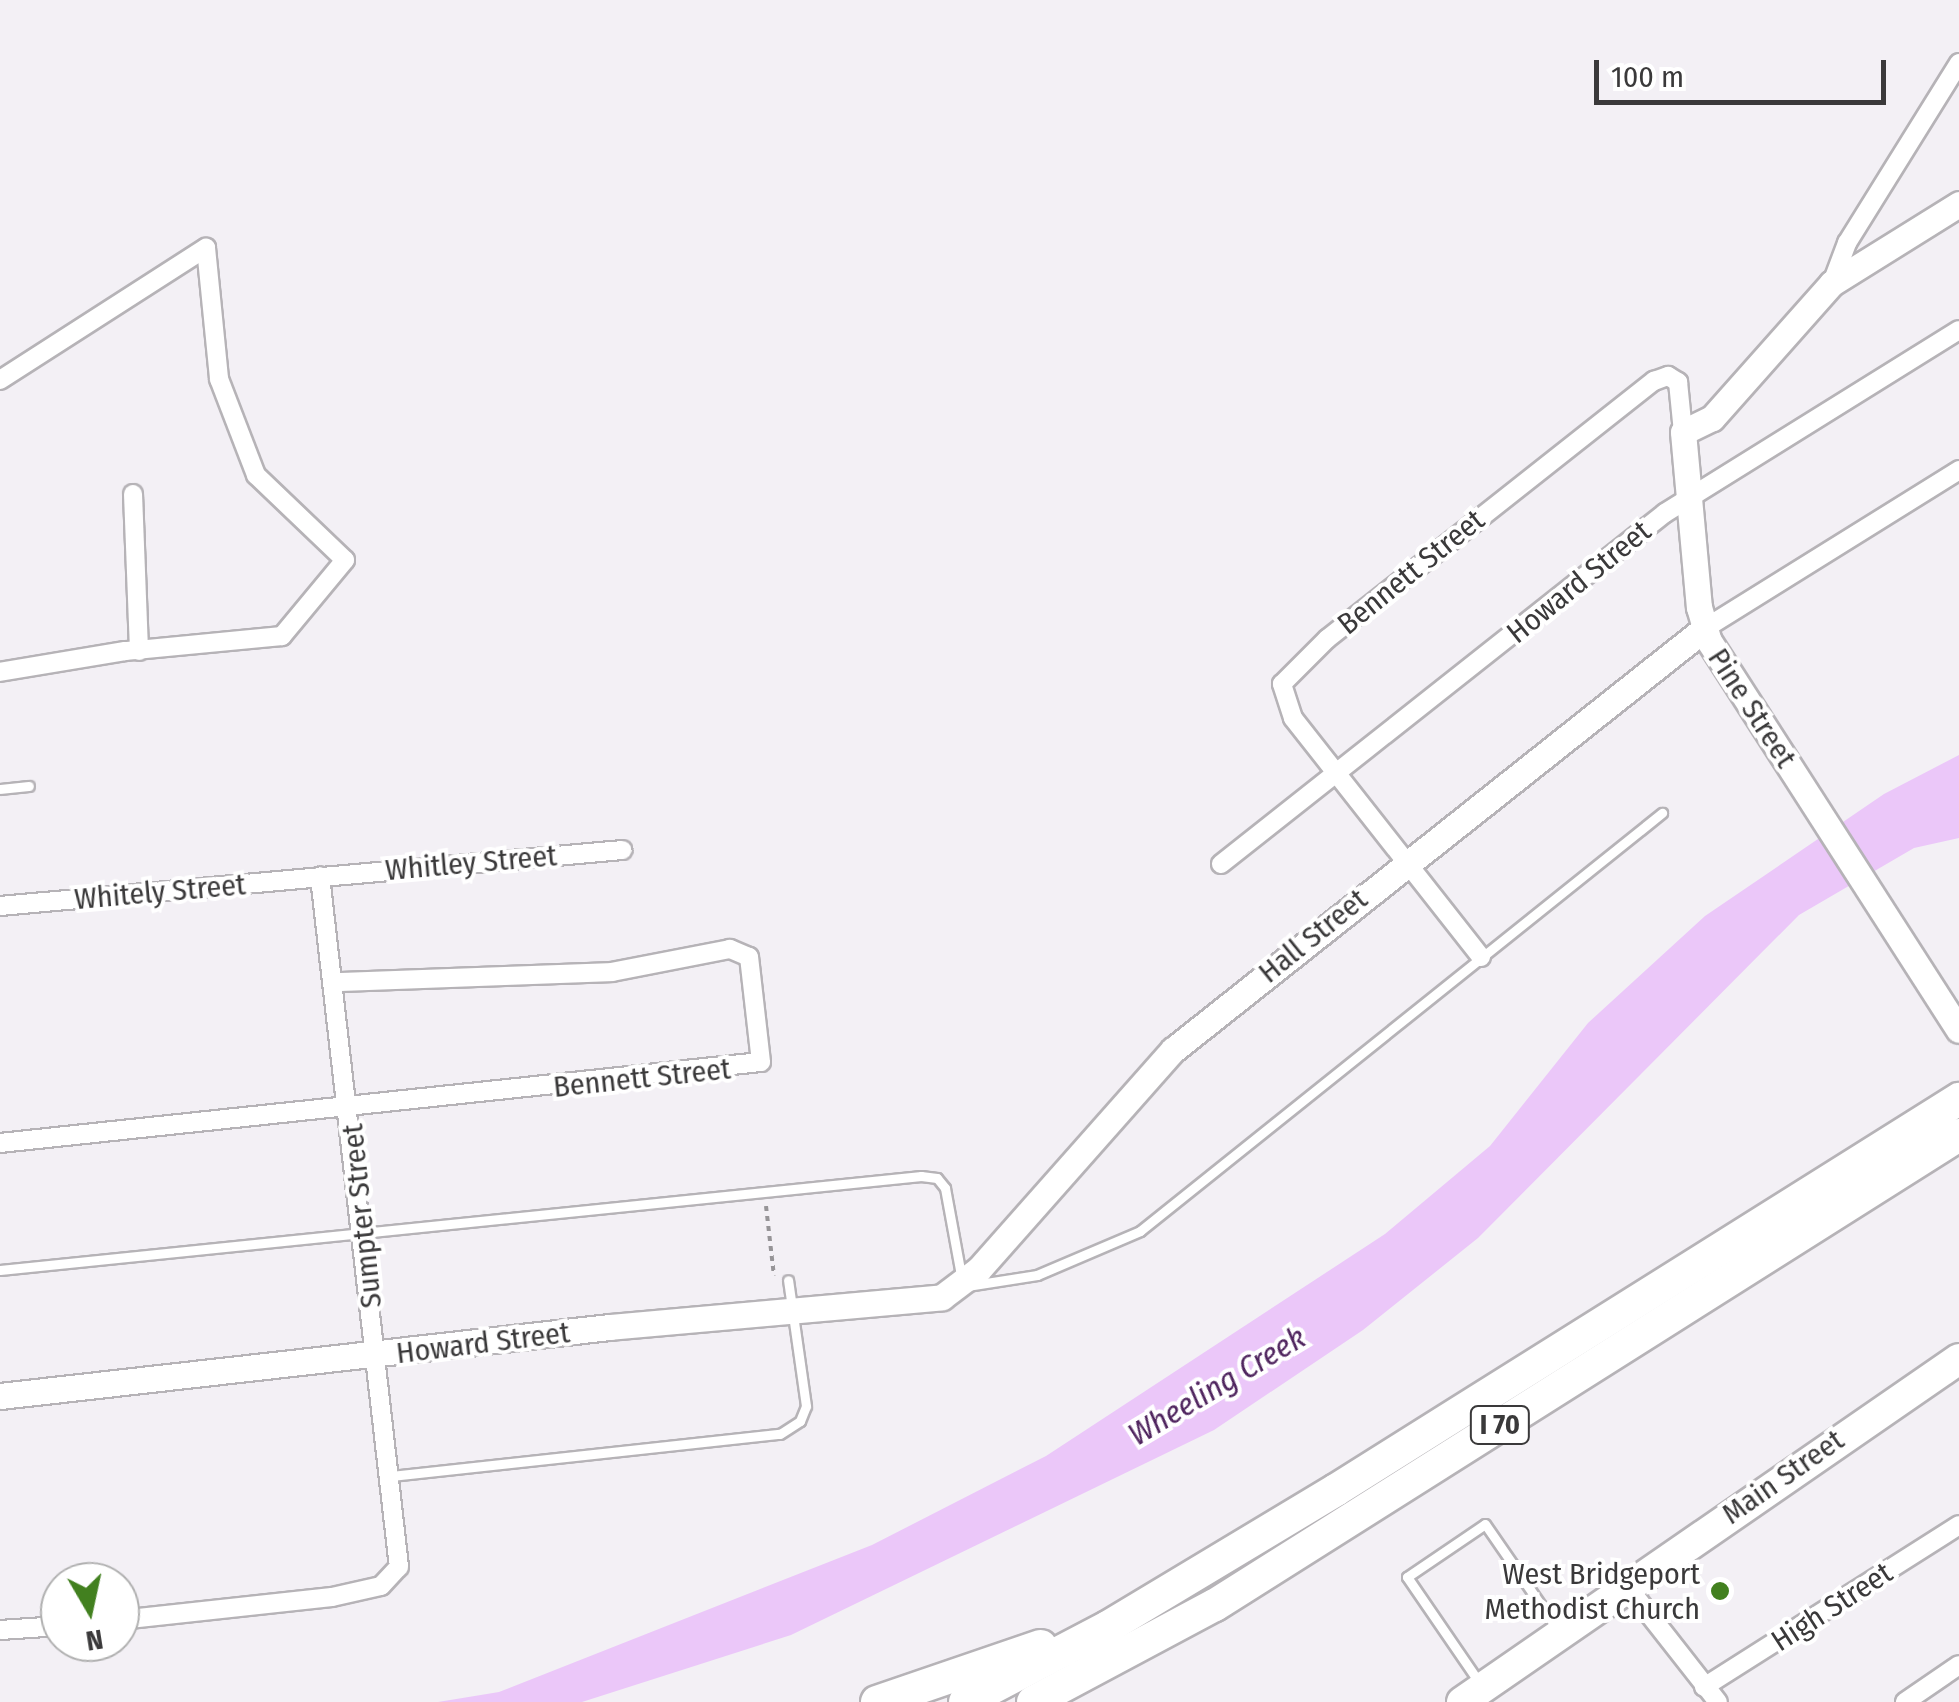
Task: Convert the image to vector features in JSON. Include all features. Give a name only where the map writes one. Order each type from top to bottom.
[{"type":"highway","name":"I 70","points":[[965,1702],[1108,1626],[1959,1099]]},
{"type":"highway","name":"I 70","points":[[1034,1702],[1214,1605],[1959,1135]]},
{"type":"highway","points":[[876,1702],[1108,1626]]},
{"type":"main road","name":"Main Street","points":[[1472,1695],[1959,1359]]},
{"type":"street","points":[[1832,283],[1847,243],[1959,63]]},
{"type":"street","points":[[1683,432],[1712,418],[1832,283],[1959,204]]},
{"type":"street","points":[[0,380],[206,248],[219,379],[256,474],[345,560],[282,636],[139,651],[0,672]]},
{"type":"street","name":"Howard Street","points":[[1220,864],[1665,513],[1690,503],[1959,330]]},
{"type":"street","name":"Pine Street","points":[[1594,426],[1668,376],[1678,382],[1704,630],[1959,1030]]},
{"type":"street","name":"Bennett Street","points":[[1481,957],[1308,739],[1285,705],[1288,674],[1594,426]]},
{"type":"street","points":[[1704,630],[1959,470]]},
{"type":"street","points":[[133,494],[139,651]]},
{"type":"street","name":"Hall Street","points":[[962,1286],[1173,1050],[1704,630]]},
{"type":"street","name":"Whitley Street","points":[[320,877],[622,850]]},
{"type":"street","name":"Whitely Street","points":[[0,906],[320,877]]},
{"type":"street","name":"Sumpter Street","points":[[140,1618],[373,1589],[392,1579],[399,1554],[351,1108],[320,877]]},
{"type":"street","name":"Bennett Street","points":[[0,1144],[755,1066],[761,1062],[749,957],[720,949],[612,972],[336,982]]},
{"type":"street","name":"Howard Street","points":[[0,1396],[377,1357],[609,1327],[930,1302],[962,1286]]},
{"type":"street","name":"High Street","points":[[1704,1687],[1959,1524]]},
{"type":"street","points":[[1628,1586],[1718,1702]]},
{"type":"street","points":[[0,1630],[40,1627]]},
{"type":"street","points":[[1905,1702],[1959,1665]]},
{"type":"lane","points":[[0,788],[29,786]]},
{"type":"lane","points":[[0,1270],[937,1178],[950,1203],[962,1286],[1037,1275],[1140,1231],[1662,814]]},
{"type":"lane","points":[[390,1476],[780,1434],[800,1421],[806,1406],[804,1359],[788,1280]]},
{"type":"lane","points":[[1472,1695],[1407,1577],[1485,1524],[1559,1632]]},
{"type":"path","points":[[764,1192],[776,1290]]},
{"type":"water","name":"Wheeling Creek","points":[[1959,755],[1959,838],[1914,848],[1799,915],[1478,1238],[1363,1330],[1214,1430],[791,1635],[582,1702],[438,1702],[499,1692],[872,1545],[1046,1456],[1385,1234],[1490,1146],[1588,1023],[1705,916],[1884,794]]},
{"type":"place","name":"West Bridgeport Methodist Church","points":[[1720,1591]]}]
